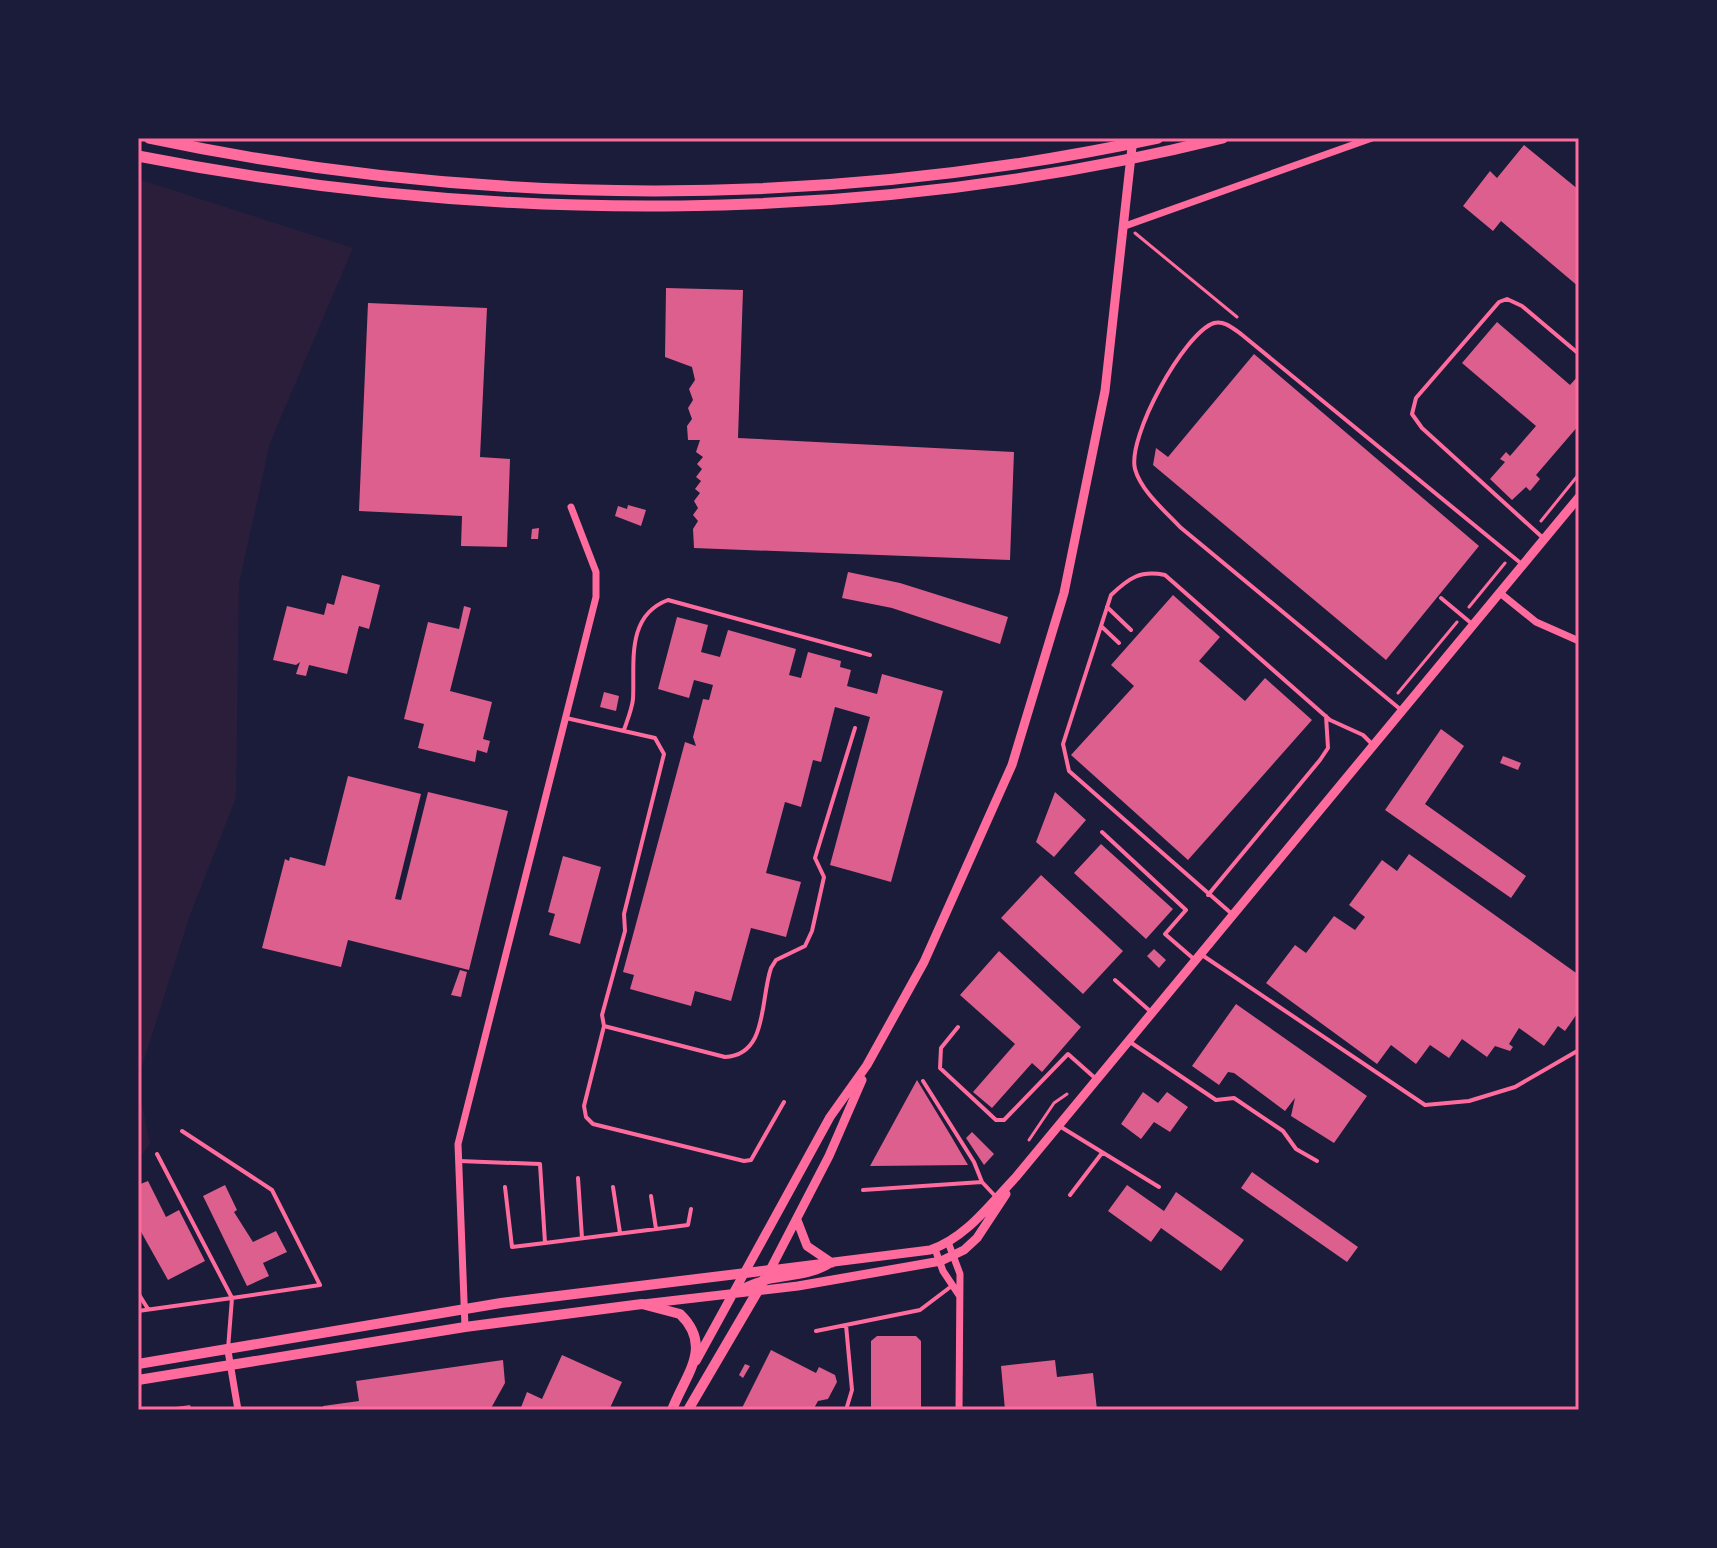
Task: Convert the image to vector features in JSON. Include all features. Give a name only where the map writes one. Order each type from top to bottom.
[{"type":"main road","points":[[149,138],[239,156],[395,178],[640,191],[743,189],[927,176],[1056,159],[1158,138]]},
{"type":"main road","points":[[138,156],[243,174],[469,199],[677,205],[793,201],[958,187],[1060,173],[1223,138]]},
{"type":"main road","points":[[138,1364],[464,1310],[744,1274],[767,1275],[688,1410]]},
{"type":"main road","points":[[138,1380],[465,1327],[642,1304],[672,1310],[687,1321],[697,1341],[696,1361],[672,1410]]},
{"type":"street","points":[[767,1275],[797,1220],[867,1065],[953,903],[1012,765],[1036,692],[1064,593],[1105,391],[1133,138]]},
{"type":"street","points":[[1125,226],[1372,138]]},
{"type":"street","points":[[642,1304],[758,1291],[939,1262],[954,1256],[977,1238],[1016,1177],[1579,497]]},
{"type":"street","points":[[465,1327],[458,1144],[596,597],[596,572],[571,507]]},
{"type":"street","points":[[1500,593],[1536,622],[1579,641]]},
{"type":"street","points":[[696,1361],[830,1117],[867,1065]]},
{"type":"street","points":[[735,1293],[767,1275],[813,1274],[832,1263],[935,1249],[999,1200]]},
{"type":"street","points":[[797,1220],[807,1246],[832,1263]]},
{"type":"street","points":[[948,1242],[960,1278],[959,1410]]},
{"type":"street","points":[[935,1249],[939,1262],[959,1295]]},
{"type":"street","points":[[228,1351],[238,1410]]},
{"type":"lane","points":[[1544,539],[1422,428],[1412,414],[1416,398],[1499,302],[1507,299],[1522,306],[1579,354]]},
{"type":"lane","points":[[1402,711],[1180,527],[1154,499],[1135,470],[1134,452],[1145,412],[1167,374],[1201,333],[1213,323],[1223,322],[1523,565]]},
{"type":"lane","points":[[1232,915],[1069,771],[1063,756],[1063,744],[1111,595],[1129,578],[1149,572],[1165,575],[1326,716],[1363,735],[1373,745]]},
{"type":"lane","points":[[1441,598],[1473,624]]},
{"type":"lane","points":[[624,730],[633,699],[631,656],[647,612],[668,600],[870,655]]},
{"type":"lane","points":[[1107,607],[1131,630]]},
{"type":"lane","points":[[1101,626],[1119,643]]},
{"type":"lane","points":[[1208,895],[1328,748],[1326,716]]},
{"type":"lane","points":[[566,718],[655,738],[664,754],[624,914],[625,931],[602,1015],[604,1026],[584,1106],[586,1117],[593,1124],[744,1161],[751,1160],[784,1102]]},
{"type":"lane","points":[[604,1026],[725,1057],[739,1056],[754,1045],[771,968],[776,960],[805,946],[812,931],[824,877],[815,858],[855,728]]},
{"type":"lane","points":[[1102,832],[1186,910],[1165,934],[1425,1105],[1469,1101],[1515,1087],[1579,1050]]},
{"type":"lane","points":[[1115,980],[1152,1012]]},
{"type":"lane","points":[[958,1027],[941,1048],[940,1068],[996,1120],[1004,1120],[1018,1109],[1068,1054],[1097,1079]]},
{"type":"lane","points":[[1128,1041],[1216,1100],[1234,1098],[1283,1131],[1296,1149],[1317,1161]]},
{"type":"lane","points":[[923,1081],[974,1162],[982,1182],[999,1200]]},
{"type":"lane","points":[[1059,1125],[1159,1187]]},
{"type":"lane","points":[[138,1311],[320,1285],[272,1190],[182,1131]]},
{"type":"lane","points":[[1070,1195],[1102,1153]]},
{"type":"lane","points":[[157,1154],[232,1298],[228,1351]]},
{"type":"lane","points":[[459,1161],[540,1164],[545,1243]]},
{"type":"lane","points":[[578,1178],[582,1238]]},
{"type":"lane","points":[[863,1190],[982,1182]]},
{"type":"lane","points":[[505,1187],[512,1247],[688,1225],[691,1209]]},
{"type":"lane","points":[[613,1187],[620,1233]]},
{"type":"lane","points":[[651,1196],[656,1229]]},
{"type":"lane","points":[[816,1331],[920,1310],[960,1278]]},
{"type":"lane","points":[[138,1293],[148,1309]]},
{"type":"lane","points":[[846,1325],[852,1390],[846,1410]]},
{"type":"shaded area","points":[[138,179],[353,248],[270,443],[239,584],[236,798],[190,915],[138,1079]]},
{"type":"shaded area","points":[[138,1084],[150,1144],[138,1160]]},
{"type":"building","points":[[1524,145],[1579,190],[1579,287],[1501,221],[1493,231],[1463,206],[1490,171],[1497,178]]},
{"type":"building","points":[[666,288],[743,290],[738,438],[1014,452],[1010,560],[694,548],[693,529],[698,521],[693,515],[698,508],[694,501],[700,493],[695,489],[701,481],[696,477],[702,469],[697,464],[703,457],[696,452],[700,440],[688,440],[687,426],[692,419],[688,408],[693,400],[689,389],[695,380],[692,367],[665,357]]},
{"type":"building","points":[[368,303],[487,308],[480,457],[510,459],[507,547],[461,546],[462,516],[359,511]]},
{"type":"building","points":[[1497,322],[1570,385],[1579,375],[1579,425],[1536,475],[1540,479],[1530,491],[1526,487],[1512,500],[1490,479],[1505,462],[1500,459],[1506,452],[1510,456],[1536,426],[1462,363]]},
{"type":"building","points":[[1254,354],[1479,546],[1386,660],[1153,465],[1156,448],[1168,457]]},
{"type":"building","points":[[628,505],[646,510],[641,526],[615,516],[618,506],[627,509]]},
{"type":"building","points":[[539,528],[538,539],[531,539],[532,529]]},
{"type":"building","points":[[848,572],[900,583],[1008,617],[1000,644],[892,608],[842,598]]},
{"type":"building","points":[[342,575],[380,585],[369,629],[359,626],[347,674],[309,665],[306,676],[296,674],[300,662],[296,665],[273,660],[287,606],[324,615],[327,603],[334,605]]},
{"type":"building","points":[[1173,595],[1220,637],[1199,661],[1245,701],[1265,678],[1312,720],[1188,860],[1071,755],[1134,686],[1111,665]]},
{"type":"building","points":[[464,606],[471,608],[450,691],[492,702],[483,739],[490,741],[487,753],[477,750],[475,762],[418,748],[424,724],[404,719],[428,622],[459,629]]},
{"type":"building","points":[[677,617],[708,625],[701,652],[720,657],[728,630],[796,649],[789,675],[801,678],[808,652],[841,661],[840,667],[851,670],[847,686],[877,694],[882,674],[943,691],[891,882],[830,865],[870,717],[835,707],[821,762],[813,760],[801,807],[785,802],[766,873],[801,882],[786,937],[751,928],[731,1001],[695,991],[691,1006],[630,989],[634,975],[623,972],[685,742],[696,746],[693,737],[703,699],[709,700],[713,685],[694,680],[689,698],[658,689]]},
{"type":"building","points":[[604,692],[619,696],[616,711],[600,707]]},
{"type":"building","points":[[1441,729],[1464,746],[1425,804],[1526,876],[1511,898],[1385,810]]},
{"type":"building","points":[[1503,756],[1521,763],[1518,770],[1500,763]]},
{"type":"building","points":[[348,776],[421,794],[395,899],[401,900],[428,792],[508,811],[469,970],[348,940],[341,967],[262,948],[285,859],[289,861],[290,857],[325,866]]},
{"type":"building","points":[[1055,792],[1086,820],[1054,857],[1036,842]]},
{"type":"building","points":[[1101,844],[1173,909],[1146,939],[1074,873]]},
{"type":"building","points":[[1409,854],[1579,975],[1579,1011],[1565,1031],[1558,1026],[1544,1046],[1519,1028],[1509,1044],[1513,1047],[1510,1051],[1495,1046],[1487,1057],[1462,1039],[1449,1058],[1430,1045],[1416,1064],[1391,1045],[1377,1064],[1266,983],[1295,945],[1306,953],[1334,916],[1355,930],[1365,917],[1349,905],[1382,860],[1397,871]]},
{"type":"building","points":[[563,856],[601,867],[580,944],[549,935],[555,914],[548,912]]},
{"type":"building","points":[[1041,875],[1123,951],[1083,994],[1001,918]]},
{"type":"building","points":[[1154,949],[1166,960],[1159,968],[1147,956]]},
{"type":"building","points":[[999,951],[1081,1027],[1042,1072],[1032,1063],[992,1108],[973,1092],[1015,1044],[960,995]]},
{"type":"building","points":[[460,970],[467,972],[461,997],[451,995]]},
{"type":"building","points":[[1236,1004],[1367,1096],[1334,1143],[1291,1116],[1295,1098],[1285,1111],[1234,1073],[1228,1072],[1219,1085],[1192,1066]]},
{"type":"building","points":[[917,1080],[951,1136],[968,1165],[870,1166]]},
{"type":"building","points":[[1143,1092],[1158,1103],[1167,1092],[1188,1107],[1170,1132],[1154,1122],[1141,1139],[1121,1124]]},
{"type":"building","points":[[972,1132],[994,1154],[984,1165],[966,1138]]},
{"type":"building","points":[[1252,1172],[1358,1247],[1347,1262],[1241,1188]]},
{"type":"building","points":[[148,1181],[166,1217],[179,1210],[205,1261],[168,1280],[140,1230],[138,1185]]},
{"type":"building","points":[[225,1185],[237,1210],[234,1212],[253,1242],[276,1231],[287,1252],[263,1263],[269,1276],[247,1286],[203,1196]]},
{"type":"building","points":[[1127,1185],[1164,1211],[1176,1192],[1244,1240],[1221,1271],[1161,1228],[1151,1242],[1108,1211]]},
{"type":"building","points":[[877,1336],[916,1336],[921,1341],[921,1410],[871,1410],[871,1341]]},
{"type":"building","points":[[771,1350],[816,1373],[819,1367],[835,1375],[837,1382],[828,1399],[818,1401],[813,1410],[741,1410]]},
{"type":"building","points":[[562,1355],[622,1382],[609,1410],[520,1410],[527,1392],[542,1399]]},
{"type":"building","points":[[503,1360],[505,1383],[490,1410],[324,1410],[323,1406],[359,1401],[356,1381]]},
{"type":"building","points":[[1055,1360],[1057,1377],[1093,1373],[1097,1410],[1005,1410],[1001,1366]]},
{"type":"building","points":[[745,1364],[750,1366],[743,1378],[739,1375]]},
{"type":"building","points":[[190,1405],[192,1410],[169,1410],[169,1408]]}]
